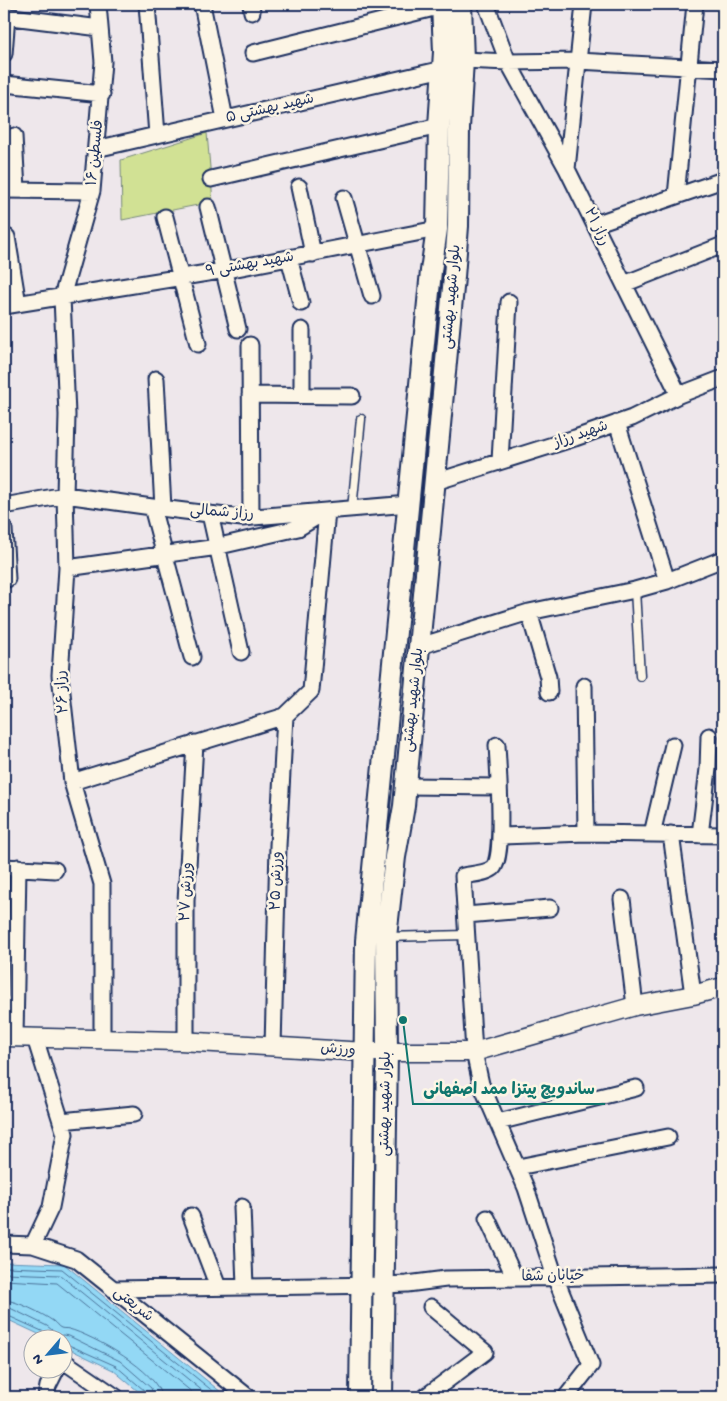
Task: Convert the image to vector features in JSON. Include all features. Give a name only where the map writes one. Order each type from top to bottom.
[{"type":"main road","name":"بلوار شهید بهشتی","points":[[382,1397],[387,1052],[386,937],[395,857],[406,786],[458,226],[459,128],[463,60],[448,5]]},
{"type":"main road","name":"بلوار شهید بهشتی","points":[[360,1397],[366,941],[437,229],[439,126],[448,5]]},
{"type":"main road","points":[[399,610],[423,613]]},
{"type":"street","name":"فلسطین ۱۶","points":[[65,494],[67,415],[62,297],[92,191],[102,94],[103,62],[98,4]]},
{"type":"street","points":[[147,4],[157,135]]},
{"type":"street","points":[[202,4],[225,119]]},
{"type":"street","name":"رزاز ۲۱","points":[[486,4],[508,62],[567,169],[679,395]]},
{"type":"street","points":[[567,169],[584,4]]},
{"type":"street","points":[[676,196],[695,4]]},
{"type":"street","points":[[253,53],[448,5]]},
{"type":"street","points":[[4,54],[6,16],[100,28]]},
{"type":"street","points":[[463,60],[508,62],[578,61],[723,69]]},
{"type":"street","name":"شهید بهشتی ۵","points":[[96,149],[443,70]]},
{"type":"street","points":[[4,84],[102,94]]},
{"type":"street","points":[[211,179],[439,126]]},
{"type":"street","points":[[14,136],[11,190],[92,191]]},
{"type":"street","points":[[594,224],[723,180]]},
{"type":"street","points":[[299,187],[313,254]]},
{"type":"street","points":[[344,198],[372,296]]},
{"type":"street","points":[[208,207],[238,329]]},
{"type":"street","points":[[165,217],[198,344]]},
{"type":"street","name":"شهید بهشتی ۹","points":[[11,305],[181,278],[437,229]]},
{"type":"street","points":[[7,237],[11,305]]},
{"type":"street","points":[[624,284],[723,245]]},
{"type":"street","points":[[289,258],[302,303]]},
{"type":"street","points":[[500,461],[509,302]]},
{"type":"street","points":[[302,330],[302,395]]},
{"type":"street","points":[[250,345],[251,517]]},
{"type":"street","name":"شهید رزاز","points":[[435,482],[632,418],[679,395],[723,378]]},
{"type":"street","points":[[156,379],[157,508],[164,555],[192,658]]},
{"type":"street","points":[[250,395],[352,396]]},
{"type":"street","points":[[617,423],[667,581]]},
{"type":"street","name":"رزاز شمالی","points":[[4,506],[65,494],[157,508],[242,518],[409,504]]},
{"type":"street","name":"رزاز ۲۶","points":[[65,494],[67,568],[60,674],[72,782],[102,884],[102,1039]]},
{"type":"street","points":[[67,568],[217,547],[298,528],[327,511]]},
{"type":"street","points":[[72,782],[285,716],[311,691],[327,511]]},
{"type":"street","points":[[210,514],[241,652]]},
{"type":"street","points":[[4,529],[7,579]]},
{"type":"street","points":[[420,646],[529,612],[635,590],[667,581],[723,559]]},
{"type":"street","points":[[529,612],[548,677],[549,692]]},
{"type":"street","points":[[584,686],[586,833]]},
{"type":"street","name":"ورزش ۲۵","points":[[273,1047],[278,846],[285,716]]},
{"type":"street","points":[[700,835],[708,769],[709,736]]},
{"type":"street","name":"ورزش ۲۷","points":[[186,1041],[186,901],[195,743]]},
{"type":"street","points":[[497,745],[500,836],[498,861],[493,868],[486,872],[462,876],[474,1052],[481,1084],[518,1167],[555,1277],[591,1365],[566,1397]]},
{"type":"street","points":[[652,834],[673,745]]},
{"type":"street","points":[[406,786],[498,787]]},
{"type":"street","points":[[500,836],[586,833],[723,835]]},
{"type":"street","points":[[671,834],[693,995]]},
{"type":"street","points":[[9,1037],[11,867],[55,870]]},
{"type":"street","points":[[622,899],[635,1006]]},
{"type":"street","points":[[466,915],[550,908]]},
{"type":"street","name":"ورزش","points":[[9,1037],[186,1041],[366,1052],[474,1052],[635,1006],[693,995],[723,986]]},
{"type":"street","points":[[33,1245],[51,1207],[63,1128],[35,1038]]},
{"type":"street","points":[[498,1122],[636,1088]]},
{"type":"street","points":[[63,1128],[134,1114]]},
{"type":"street","points":[[518,1167],[668,1137]]},
{"type":"street","points":[[242,1207],[245,1286]]},
{"type":"street","points":[[191,1216],[218,1287]]},
{"type":"street","points":[[487,1218],[515,1278]]},
{"type":"street","name":"شریعتی","points":[[4,1244],[33,1245],[76,1259],[248,1397]]},
{"type":"street","name":"خیابان شفا","points":[[362,1286],[407,1284],[446,1279],[723,1275]]},
{"type":"street","points":[[113,1289],[362,1286]]},
{"type":"street","points":[[425,1397],[485,1352],[431,1307]]},
{"type":"street","points":[[72,1367],[116,1397]]},
{"type":"street","points":[[46,1397],[52,1378]]},
{"type":"lane","points":[[352,509],[360,419]]},
{"type":"lane","points":[[635,590],[640,676]]},
{"type":"lane","points":[[386,937],[466,935]]},
{"type":"green space","points":[[207,133],[213,202],[122,220],[121,160]]},
{"type":"water","points":[[4,1262],[64,1264],[227,1397],[145,1397],[113,1370],[72,1350],[72,1328],[26,1328],[4,1318]]},
{"type":"place","name":"ساندویچ پیتزا ممد اصفهانی","points":[[403,1020]]}]
